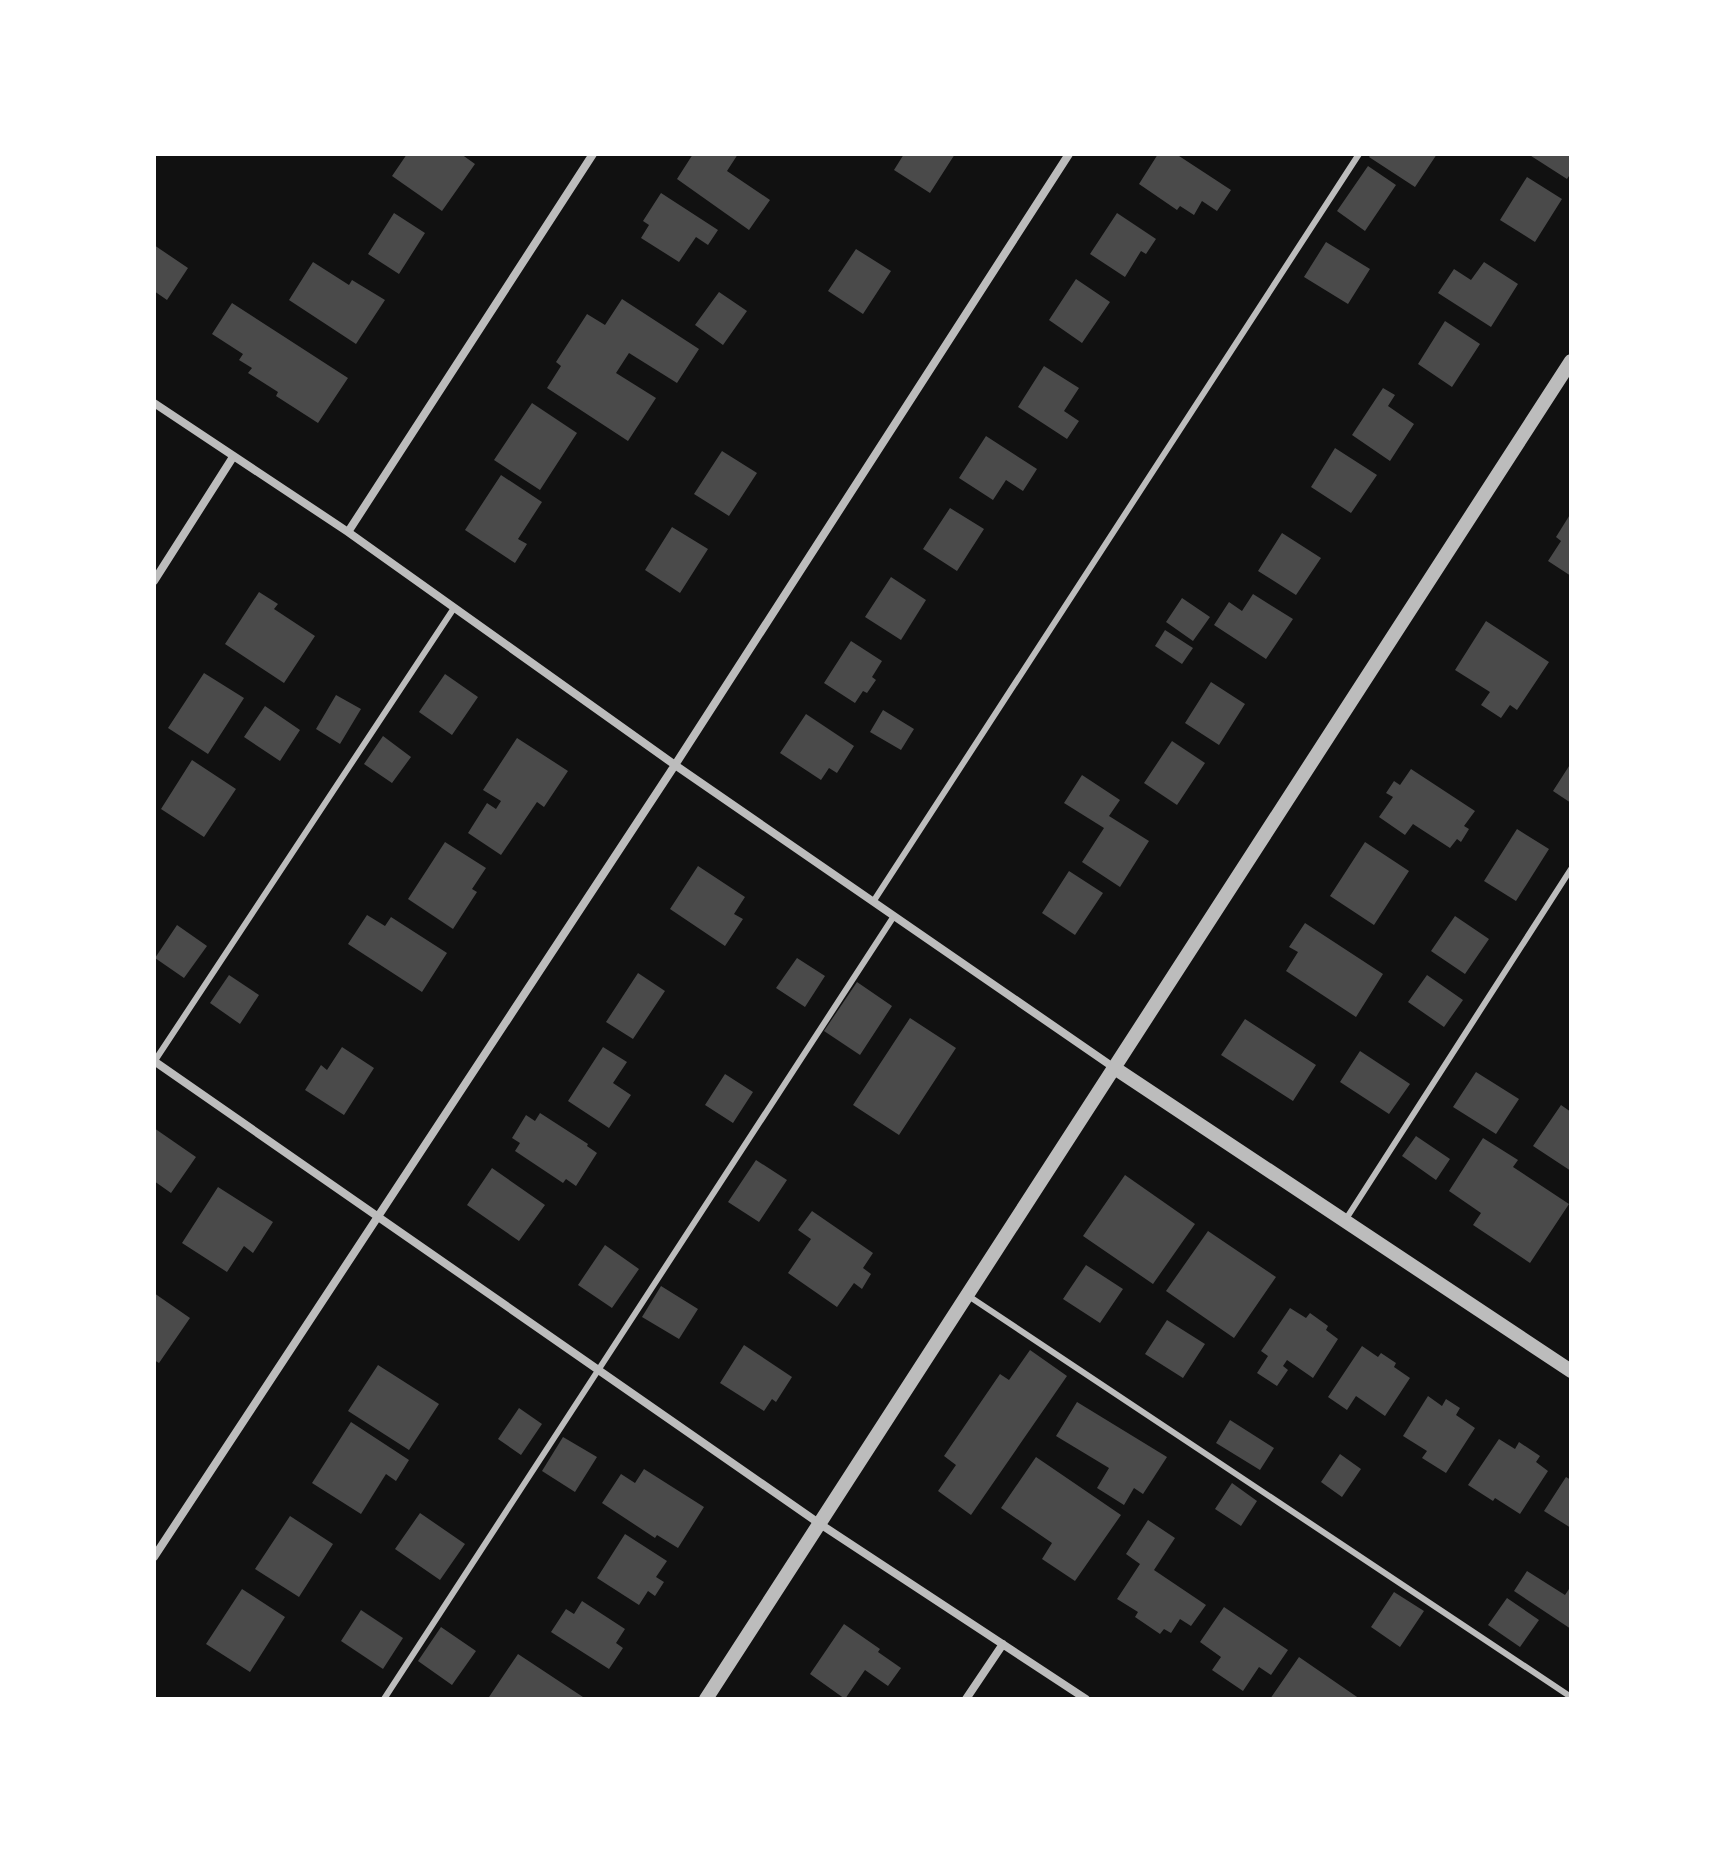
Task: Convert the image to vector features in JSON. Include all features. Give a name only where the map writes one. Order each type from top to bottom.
[{"type":"street","points":[[348,532],[593,154]]},
{"type":"street","points":[[154,1557],[675,765],[1069,154]]},
{"type":"street","points":[[706,1699],[1571,361]]},
{"type":"street","points":[[154,403],[348,532],[675,765],[1113,1067],[1571,1371]]},
{"type":"street","points":[[154,581],[233,457]]},
{"type":"street","points":[[154,1062],[820,1524],[1086,1699]]},
{"type":"street","points":[[966,1699],[1003,1644]]},
{"type":"lane","points":[[873,902],[1359,154]]},
{"type":"lane","points":[[154,1062],[454,608]]},
{"type":"lane","points":[[1346,1220],[1571,869]]},
{"type":"lane","points":[[384,1699],[894,916]]},
{"type":"lane","points":[[967,1295],[1571,1697]]},
{"type":"building","points":[[407,154],[461,154],[475,164],[442,211],[392,176]]},
{"type":"building","points":[[693,154],[738,154],[727,171],[770,200],[749,230],[677,179]]},
{"type":"building","points":[[904,154],[955,154],[930,193],[894,170]]},
{"type":"building","points":[[1158,154],[1176,154],[1231,190],[1217,211],[1202,201],[1194,215],[1180,206],[1177,210],[1139,184]]},
{"type":"building","points":[[1371,154],[1437,154],[1415,187],[1369,157]]},
{"type":"building","points":[[1528,154],[1571,154],[1571,173],[1567,179]]},
{"type":"building","points":[[1368,166],[1396,185],[1365,231],[1337,211]]},
{"type":"building","points":[[1527,177],[1562,199],[1535,242],[1500,220]]},
{"type":"building","points":[[661,193],[718,230],[708,245],[696,237],[679,262],[641,238],[649,225],[643,221]]},
{"type":"building","points":[[394,213],[425,233],[399,274],[368,254]]},
{"type":"building","points":[[1117,213],[1156,239],[1146,254],[1141,251],[1125,277],[1090,254]]},
{"type":"building","points":[[1326,242],[1370,269],[1348,304],[1304,277]]},
{"type":"building","points":[[154,245],[188,268],[167,300],[154,291]]},
{"type":"building","points":[[856,249],[891,271],[863,314],[828,291]]},
{"type":"building","points":[[313,262],[349,285],[352,280],[385,300],[356,344],[289,300]]},
{"type":"building","points":[[1484,262],[1518,284],[1491,327],[1438,293],[1454,269],[1471,280]]},
{"type":"building","points":[[1076,279],[1110,302],[1082,343],[1049,320]]},
{"type":"building","points":[[719,292],[747,311],[723,345],[695,325]]},
{"type":"building","points":[[622,299],[699,349],[677,383],[629,353],[616,373],[656,398],[628,441],[547,388],[561,366],[556,362],[587,314],[605,325]]},
{"type":"building","points":[[232,303],[348,378],[318,423],[276,396],[278,392],[248,373],[252,368],[239,360],[243,354],[212,334]]},
{"type":"building","points":[[1445,321],[1480,344],[1452,387],[1418,364]]},
{"type":"building","points":[[1044,366],[1079,388],[1064,411],[1079,421],[1067,439],[1018,407]]},
{"type":"building","points":[[1383,388],[1395,395],[1388,406],[1414,424],[1390,461],[1352,435]]},
{"type":"building","points":[[532,403],[577,433],[540,490],[494,460]]},
{"type":"building","points":[[986,436],[1037,469],[1023,491],[1006,480],[993,500],[959,478]]},
{"type":"building","points":[[1335,448],[1377,475],[1351,513],[1311,487]]},
{"type":"building","points":[[722,451],[757,473],[729,516],[694,494]]},
{"type":"building","points":[[501,475],[542,502],[518,539],[527,544],[515,563],[465,530]]},
{"type":"building","points":[[950,508],[984,529],[957,571],[923,549]]},
{"type":"building","points":[[1571,513],[1571,576],[1548,561],[1561,541],[1556,537]]},
{"type":"building","points":[[672,527],[708,549],[680,593],[645,570]]},
{"type":"building","points":[[1282,533],[1321,558],[1296,595],[1258,571]]},
{"type":"building","points":[[891,577],[926,600],[901,640],[865,617]]},
{"type":"building","points":[[259,592],[278,604],[274,609],[315,636],[284,683],[225,644]]},
{"type":"building","points":[[1253,594],[1293,619],[1266,659],[1214,625],[1229,602],[1242,611]]},
{"type":"building","points":[[1182,598],[1210,617],[1193,641],[1166,622]]},
{"type":"building","points":[[1486,621],[1549,662],[1517,710],[1510,705],[1501,718],[1481,705],[1490,692],[1455,670]]},
{"type":"building","points":[[1165,630],[1193,648],[1182,664],[1155,646]]},
{"type":"building","points":[[851,641],[882,661],[872,677],[876,680],[855,703],[824,683]]},
{"type":"building","points":[[204,673],[244,698],[208,754],[168,728]]},
{"type":"building","points":[[445,674],[478,697],[452,735],[419,712]]},
{"type":"building","points":[[1211,682],[1245,704],[1219,745],[1185,723]]},
{"type":"building","points":[[336,695],[361,709],[340,744],[316,729]]},
{"type":"building","points":[[265,706],[300,730],[280,761],[244,737]]},
{"type":"building","points":[[883,710],[914,729],[901,750],[870,732]]},
{"type":"building","points":[[806,714],[854,746],[837,773],[829,768],[821,780],[780,753]]},
{"type":"building","points":[[383,736],[411,757],[392,783],[364,764]]},
{"type":"building","points":[[517,738],[568,771],[544,807],[537,802],[501,855],[468,833],[487,803],[496,809],[501,801],[483,790]]},
{"type":"building","points":[[1172,741],[1205,763],[1177,805],[1144,783]]},
{"type":"building","points":[[192,760],[236,789],[204,837],[161,809]]},
{"type":"building","points":[[1571,763],[1571,803],[1553,791]]},
{"type":"building","points":[[1411,769],[1475,811],[1464,826],[1469,829],[1461,842],[1457,839],[1450,848],[1413,824],[1405,835],[1379,817],[1393,797],[1386,793],[1394,781],[1400,785]]},
{"type":"building","points":[[1082,775],[1120,800],[1109,816],[1149,841],[1120,887],[1082,862],[1104,828],[1064,803]]},
{"type":"building","points":[[1517,829],[1549,849],[1516,901],[1484,881]]},
{"type":"building","points":[[445,842],[486,868],[472,889],[477,892],[453,929],[408,899]]},
{"type":"building","points":[[1365,842],[1409,871],[1374,925],[1330,896]]},
{"type":"building","points":[[698,866],[745,897],[734,914],[743,919],[725,946],[670,909]]},
{"type":"building","points":[[1069,871],[1103,893],[1075,935],[1042,913]]},
{"type":"building","points":[[367,915],[385,926],[391,917],[447,953],[422,992],[348,944]]},
{"type":"building","points":[[1455,916],[1489,939],[1465,974],[1431,951]]},
{"type":"building","points":[[1305,923],[1383,974],[1356,1017],[1286,971],[1298,952],[1289,947]]},
{"type":"building","points":[[177,925],[207,946],[184,978],[155,958]]},
{"type":"building","points":[[797,958],[825,976],[805,1007],[776,988]]},
{"type":"building","points":[[638,973],[665,991],[633,1039],[606,1022]]},
{"type":"building","points":[[229,975],[259,995],[240,1024],[210,1003]]},
{"type":"building","points":[[1427,975],[1463,1000],[1444,1027],[1408,1002]]},
{"type":"building","points":[[857,982],[892,1006],[860,1055],[824,1031]]},
{"type":"building","points":[[910,1018],[956,1048],[899,1135],[853,1105]]},
{"type":"building","points":[[1245,1019],[1316,1065],[1293,1101],[1221,1055]]},
{"type":"building","points":[[342,1047],[374,1068],[344,1115],[305,1090],[321,1065],[327,1070]]},
{"type":"building","points":[[603,1047],[627,1062],[613,1083],[631,1095],[609,1128],[568,1101]]},
{"type":"building","points":[[1360,1051],[1410,1084],[1389,1114],[1340,1082]]},
{"type":"building","points":[[1476,1072],[1519,1099],[1496,1134],[1453,1107]]},
{"type":"building","points":[[725,1074],[753,1092],[733,1123],[705,1105]]},
{"type":"building","points":[[1561,1105],[1571,1112],[1571,1171],[1533,1146]]},
{"type":"building","points":[[540,1113],[597,1153],[576,1186],[566,1179],[563,1183],[515,1151],[520,1143],[512,1138],[526,1115],[535,1121]]},
{"type":"building","points":[[154,1128],[196,1157],[171,1193],[154,1181]]},
{"type":"building","points":[[1416,1136],[1450,1159],[1436,1180],[1402,1156]]},
{"type":"building","points":[[1483,1138],[1518,1160],[1513,1167],[1569,1204],[1530,1263],[1473,1225],[1481,1213],[1449,1191]]},
{"type":"building","points":[[756,1160],[787,1180],[759,1222],[728,1202]]},
{"type":"building","points":[[492,1168],[545,1205],[519,1241],[467,1205]]},
{"type":"building","points":[[1125,1175],[1195,1224],[1153,1284],[1083,1236]]},
{"type":"building","points":[[218,1187],[273,1222],[253,1253],[244,1246],[227,1272],[182,1243]]},
{"type":"building","points":[[812,1211],[873,1253],[863,1268],[871,1274],[862,1289],[854,1283],[837,1307],[788,1273],[811,1239],[798,1230]]},
{"type":"building","points":[[1208,1231],[1276,1277],[1234,1338],[1166,1291]]},
{"type":"building","points":[[605,1245],[639,1269],[612,1308],[578,1285]]},
{"type":"building","points":[[1086,1265],[1123,1289],[1100,1323],[1063,1299]]},
{"type":"building","points":[[661,1286],[698,1309],[679,1339],[642,1317]]},
{"type":"building","points":[[154,1293],[190,1318],[159,1363],[154,1360]]},
{"type":"building","points":[[1290,1308],[1306,1318],[1310,1313],[1328,1326],[1326,1330],[1338,1339],[1313,1378],[1287,1360],[1283,1366],[1288,1370],[1277,1386],[1257,1373],[1268,1356],[1261,1351]]},
{"type":"building","points":[[1167,1320],[1205,1344],[1183,1378],[1145,1354]]},
{"type":"building","points":[[744,1345],[792,1377],[776,1402],[772,1399],[764,1411],[720,1383]]},
{"type":"building","points":[[1362,1346],[1378,1357],[1381,1353],[1396,1363],[1394,1367],[1410,1378],[1385,1416],[1356,1396],[1347,1410],[1328,1397]]},
{"type":"building","points":[[1030,1350],[1067,1376],[971,1515],[938,1491],[956,1465],[944,1456],[1000,1374],[1009,1380]]},
{"type":"building","points":[[378,1365],[439,1404],[409,1450],[348,1411]]},
{"type":"building","points":[[1428,1396],[1442,1406],[1446,1399],[1460,1408],[1456,1415],[1475,1428],[1446,1473],[1422,1458],[1427,1451],[1403,1436]]},
{"type":"building","points":[[1077,1402],[1167,1457],[1143,1494],[1134,1488],[1124,1505],[1097,1488],[1109,1468],[1056,1436]]},
{"type":"building","points":[[519,1408],[542,1424],[521,1455],[498,1439]]},
{"type":"building","points":[[1230,1420],[1274,1448],[1260,1470],[1216,1443]]},
{"type":"building","points":[[351,1422],[409,1460],[396,1481],[386,1474],[361,1514],[312,1483]]},
{"type":"building","points":[[563,1437],[597,1457],[575,1492],[542,1471]]},
{"type":"building","points":[[1499,1439],[1515,1449],[1519,1442],[1540,1456],[1536,1462],[1548,1471],[1520,1514],[1468,1485]]},
{"type":"building","points":[[1340,1454],[1361,1469],[1342,1497],[1321,1482]]},
{"type":"building","points":[[1036,1457],[1121,1515],[1075,1581],[1042,1559],[1052,1543],[1001,1508]]},
{"type":"building","points":[[644,1469],[704,1507],[678,1548],[657,1535],[655,1538],[602,1503],[621,1474],[635,1483]]},
{"type":"building","points":[[1566,1477],[1571,1480],[1571,1528],[1544,1511]]},
{"type":"building","points":[[1232,1483],[1257,1501],[1241,1526],[1215,1509]]},
{"type":"building","points":[[420,1513],[465,1544],[440,1580],[395,1549]]},
{"type":"building","points":[[290,1516],[333,1544],[299,1597],[255,1569]]},
{"type":"building","points":[[1148,1520],[1175,1538],[1154,1570],[1206,1605],[1191,1626],[1180,1619],[1171,1633],[1164,1629],[1160,1634],[1135,1617],[1138,1612],[1117,1599],[1140,1564],[1126,1554]]},
{"type":"building","points":[[625,1534],[667,1561],[656,1577],[664,1582],[655,1596],[648,1591],[639,1605],[597,1578]]},
{"type":"building","points":[[1527,1571],[1565,1595],[1571,1586],[1571,1629],[1514,1591]]},
{"type":"building","points":[[242,1589],[285,1617],[250,1672],[206,1644]]},
{"type":"building","points":[[1394,1592],[1424,1611],[1400,1647],[1371,1627]]},
{"type":"building","points":[[1507,1598],[1539,1620],[1520,1647],[1488,1625]]},
{"type":"building","points":[[582,1601],[625,1629],[616,1643],[623,1648],[609,1669],[551,1632],[566,1609],[574,1614]]},
{"type":"building","points":[[1224,1607],[1288,1650],[1271,1675],[1259,1667],[1243,1691],[1212,1670],[1221,1657],[1200,1642]]},
{"type":"building","points":[[361,1610],[403,1638],[383,1669],[341,1641]]},
{"type":"building","points":[[844,1624],[901,1668],[888,1686],[865,1670],[845,1699],[810,1674]]},
{"type":"building","points":[[441,1627],[476,1651],[452,1685],[418,1661]]},
{"type":"building","points":[[518,1654],[586,1699],[489,1697]]},
{"type":"building","points":[[1299,1657],[1360,1699],[1270,1699]]}]
